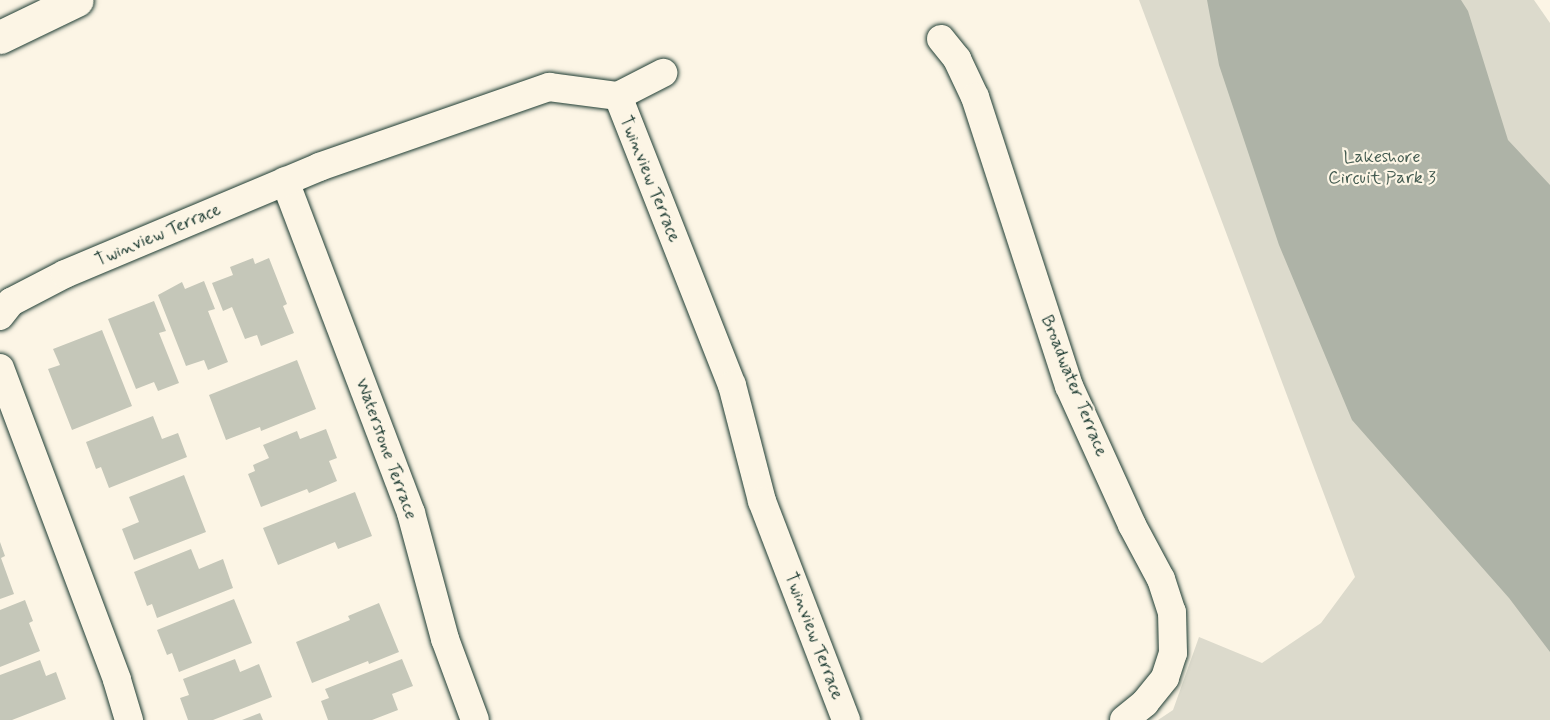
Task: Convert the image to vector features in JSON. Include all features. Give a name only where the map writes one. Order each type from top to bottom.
[{"type":"street","points":[[0,37],[76,0]]},
{"type":"street","name":"Broadwater Terrace","points":[[941,39],[957,59],[975,97],[1069,386],[1132,525],[1161,579],[1172,612],[1173,653],[1165,678],[1145,703],[1124,720]]},
{"type":"street","points":[[618,96],[663,73]]},
{"type":"street","name":"Twinview Terrace","points":[[0,316],[11,303],[65,274],[285,181],[549,87],[618,96],[732,385],[762,501],[846,720]]},
{"type":"street","name":"Waterstone Terrace","points":[[285,181],[411,513],[445,639],[475,720]]},
{"type":"street","points":[[0,368],[117,680],[129,720]]},
{"type":"green space","name":"Lakeshore Circuit Park 3","points":[[1139,0],[1534,0],[1550,23],[1550,720],[1158,720],[1173,710],[1199,637],[1262,663],[1321,623],[1355,577]]},
{"type":"shaded area","points":[[1207,0],[1461,0],[1468,11],[1508,140],[1550,185],[1550,652],[1509,598],[1352,420],[1279,245],[1219,65]]},
{"type":"building","points":[[253,258],[255,264],[269,258],[287,304],[283,306],[294,333],[261,346],[257,335],[245,339],[232,307],[223,311],[212,283],[233,275],[230,267]]},
{"type":"building","points":[[204,281],[215,309],[208,311],[228,362],[208,370],[204,360],[186,366],[158,295],[182,282],[185,289]]},
{"type":"building","points":[[154,301],[166,331],[159,333],[179,383],[158,391],[154,382],[136,389],[108,319]]},
{"type":"building","points":[[102,330],[132,406],[72,430],[48,369],[60,365],[53,349]]},
{"type":"building","points":[[297,360],[316,409],[261,431],[260,427],[226,440],[209,395]]},
{"type":"building","points":[[153,416],[162,439],[178,433],[187,457],[109,488],[101,467],[96,469],[86,442]]},
{"type":"building","points":[[326,429],[337,458],[329,461],[337,481],[309,493],[307,489],[261,507],[248,474],[255,471],[253,465],[269,458],[263,445],[297,431],[300,439]]},
{"type":"building","points":[[184,475],[206,532],[134,560],[122,529],[139,522],[129,497]]},
{"type":"building","points":[[355,492],[372,536],[338,549],[335,542],[278,565],[263,528]]},
{"type":"building","points":[[0,542],[5,556],[1,558],[14,594],[0,599]]},
{"type":"building","points":[[191,549],[199,569],[223,559],[233,588],[157,618],[152,604],[147,606],[134,572]]},
{"type":"building","points":[[234,599],[252,643],[179,672],[172,653],[167,655],[157,630]]},
{"type":"building","points":[[25,600],[33,621],[29,623],[40,651],[0,667],[0,610]]},
{"type":"building","points":[[379,603],[399,652],[369,664],[368,661],[312,683],[296,642],[350,620],[348,616]]},
{"type":"building","points":[[235,659],[240,672],[259,664],[272,697],[213,720],[188,720],[180,698],[189,695],[183,679]]},
{"type":"building","points":[[402,659],[413,686],[392,694],[398,710],[372,720],[328,720],[321,701],[329,698],[325,689]]},
{"type":"building","points":[[40,660],[46,676],[56,672],[66,699],[12,720],[0,720],[0,675]]},
{"type":"building","points":[[260,713],[263,720],[242,720]]}]
